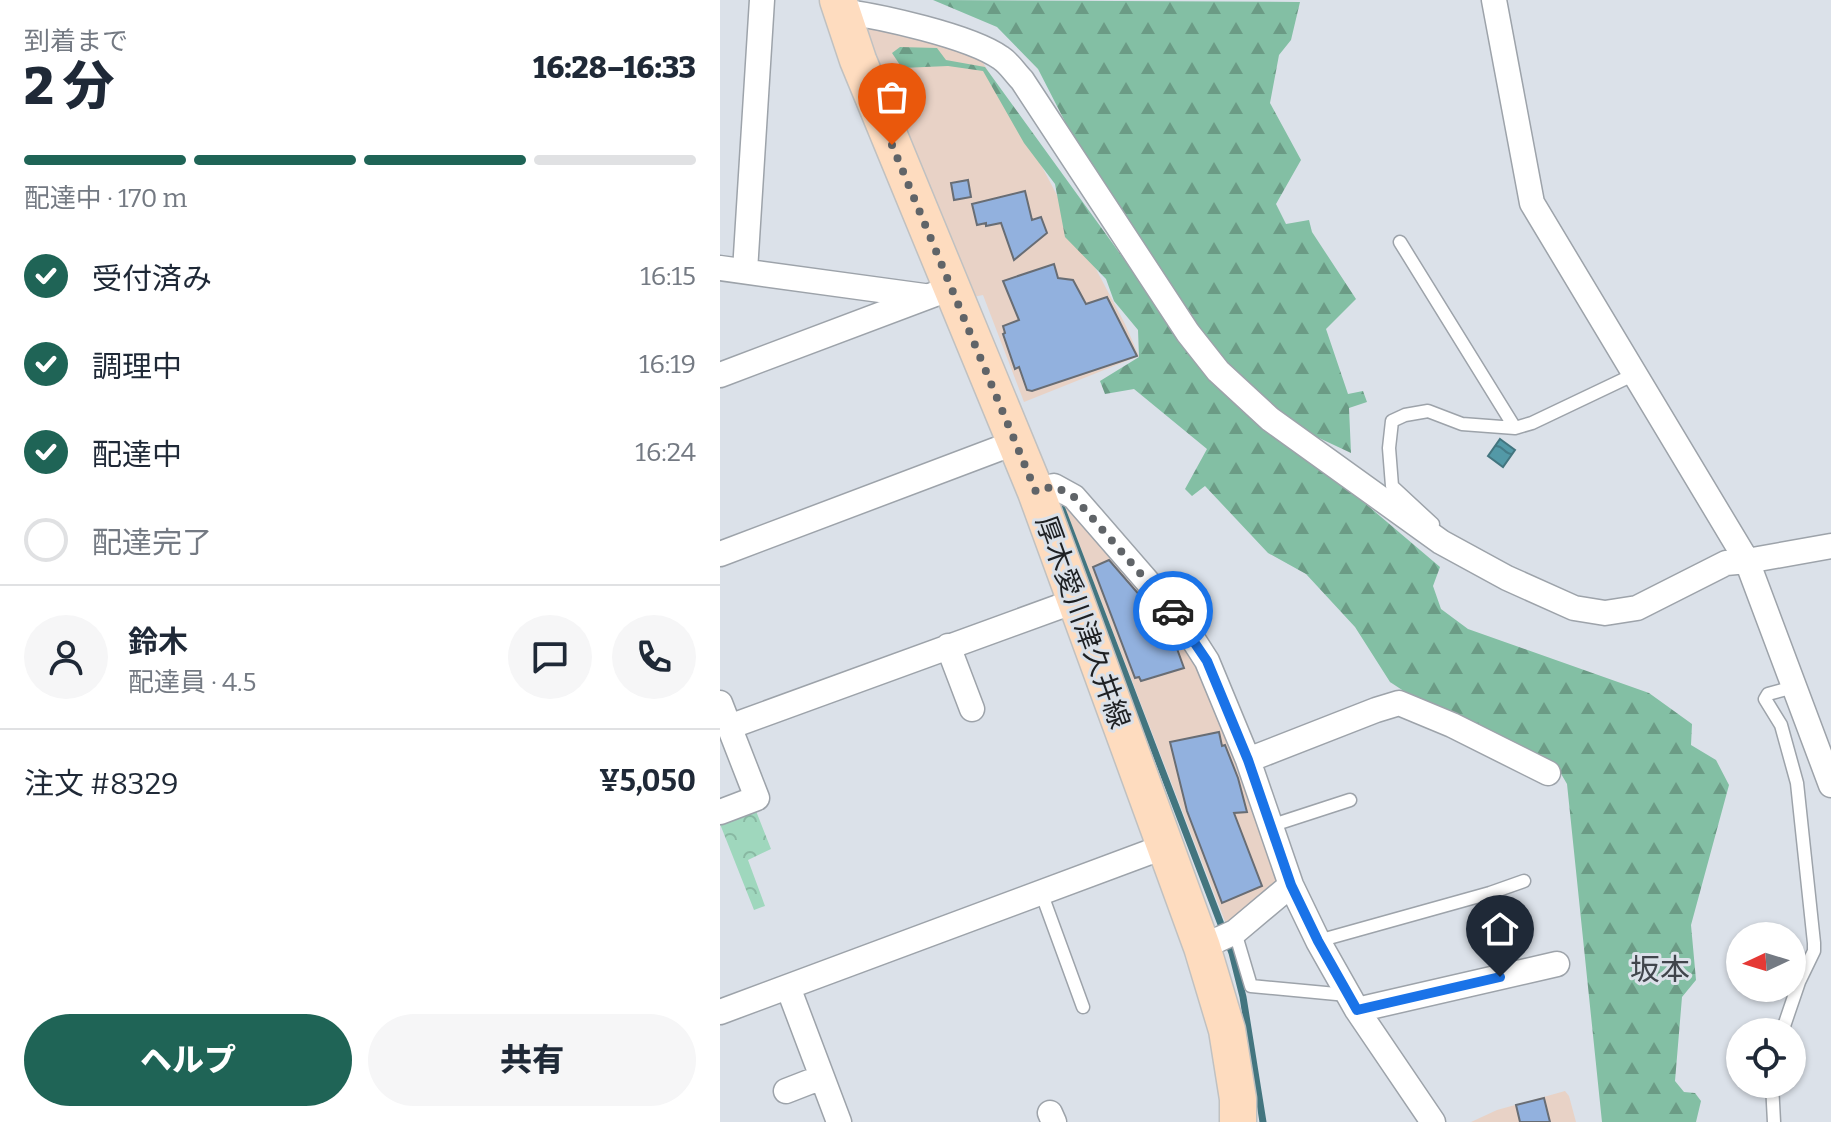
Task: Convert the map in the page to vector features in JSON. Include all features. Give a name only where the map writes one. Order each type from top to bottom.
[{"type":"main road","name":"厚木愛川津久井線","points":[[839,6],[939,292],[1036,492],[1166,846],[1220,938],[1238,1122]]},
{"type":"street","points":[[745,271],[762,0]]},
{"type":"street","points":[[1494,0],[1532,203],[1747,561],[1831,785]]},
{"type":"street","points":[[839,6],[977,45],[1002,58],[1022,80],[1188,333],[1218,371],[1270,419],[1441,542],[1507,578],[1574,608],[1605,613],[1637,608],[1726,563],[1831,546]]},
{"type":"street","points":[[720,268],[939,292]]},
{"type":"street","points":[[720,375],[939,292]]},
{"type":"street","points":[[720,554],[1014,443]]},
{"type":"street","points":[[1036,492],[1054,486],[1074,497],[1180,619],[1207,661],[1248,760],[1291,885],[1318,941],[1353,1002],[1433,1122]]},
{"type":"street","points":[[729,727],[1075,601]]},
{"type":"street","points":[[948,646],[972,709]]},
{"type":"street","points":[[720,703],[757,798],[720,812]]},
{"type":"street","points":[[1248,760],[1399,703],[1452,725],[1548,773]]},
{"type":"street","points":[[720,1012],[1166,846]]},
{"type":"street","points":[[1220,938],[1291,885]]},
{"type":"street","points":[[1353,1002],[1557,964]]},
{"type":"street","points":[[788,987],[839,1122]]},
{"type":"street","points":[[786,1091],[822,1077]]},
{"type":"lane","points":[[1400,242],[1515,428]]},
{"type":"lane","points":[[1441,542],[1432,523],[1392,486],[1389,448],[1392,421],[1428,411],[1462,424],[1515,428],[1532,423],[1635,374]]},
{"type":"lane","points":[[1787,1018],[1814,951],[1814,943],[1797,783],[1781,725],[1765,699],[1768,694],[1794,687]]},
{"type":"lane","points":[[1270,826],[1350,800]]},
{"type":"lane","points":[[1500,872],[1504,888]]},
{"type":"lane","points":[[1318,941],[1524,881]]},
{"type":"lane","points":[[1041,892],[1083,1007]]},
{"type":"lane","points":[[1428,894],[1433,909]]},
{"type":"lane","points":[[1220,938],[1251,986],[1353,1002]]},
{"type":"lane","points":[[1773,1098],[1774,1122]]},
{"type":"shaded area","points":[[866,25],[978,54],[1021,127],[1139,356],[1024,402],[983,295],[973,297],[862,29]]},
{"type":"shaded area","points":[[1062,500],[1135,573],[1205,672],[1283,885],[1228,929]]},
{"type":"shaded area","points":[[1565,1091],[1576,1122],[1471,1122],[1497,1110]]},
{"type":"green space","points":[[933,0],[1300,2],[1291,40],[1279,55],[1270,103],[1301,160],[1276,204],[1286,224],[1309,220],[1312,232],[1356,299],[1326,329],[1348,394],[1363,391],[1367,402],[1349,408],[1351,453],[1319,438],[1307,454],[1440,567],[1433,586],[1441,609],[1468,629],[1649,693],[1692,724],[1691,745],[1716,760],[1729,785],[1691,925],[1696,980],[1682,997],[1675,1081],[1684,1092],[1695,1093],[1701,1101],[1696,1122],[1602,1122],[1567,784],[1560,772],[1425,705],[1390,682],[1355,627],[1306,574],[1268,553],[1205,486],[1192,496],[1185,489],[1207,449],[1134,389],[1105,394],[1100,381],[1139,357],[1138,330],[1114,301],[1106,279],[1065,237],[1055,184],[1024,143],[983,71],[948,66],[902,68],[892,53],[900,47],[937,48],[946,60],[985,67],[1163,313],[1038,69],[997,27]]},
{"type":"green space","points":[[746,809],[749,814],[756,811],[771,849],[748,860],[765,906],[754,910],[720,824],[720,819]]},
{"type":"water","points":[[1500,439],[1515,450],[1503,467],[1488,456]]},
{"type":"building","points":[[968,180],[971,197],[954,200],[951,183]]},
{"type":"building","points":[[1025,191],[1032,220],[1041,217],[1047,233],[1014,260],[1001,223],[977,225],[972,204]]},
{"type":"building","points":[[1054,264],[1058,278],[1073,280],[1086,304],[1107,297],[1137,356],[1032,391],[1027,390],[1019,367],[1015,369],[1003,334],[1003,326],[1019,320],[1003,281]]},
{"type":"building","points":[[1109,560],[1162,621],[1184,668],[1141,681],[1139,677],[1135,678],[1093,567]]},
{"type":"building","points":[[1219,732],[1222,746],[1225,745],[1238,778],[1247,812],[1234,813],[1262,886],[1222,903],[1187,811],[1170,742]]},
{"type":"building","points":[[1544,1098],[1550,1122],[1520,1122],[1516,1105]]},
{"type":"waterway","points":[[1062,509],[1232,953],[1243,997],[1263,1122]]},
{"type":"way so far","points":[[892,145],[1036,492],[1054,486],[1074,497],[1173,611]]},
{"type":"district","name":"坂本","points":[[1660,970]]},
{"type":"route","points":[[1173,611],[1207,661],[1248,760],[1291,885],[1357,1010],[1500,977]]}]
